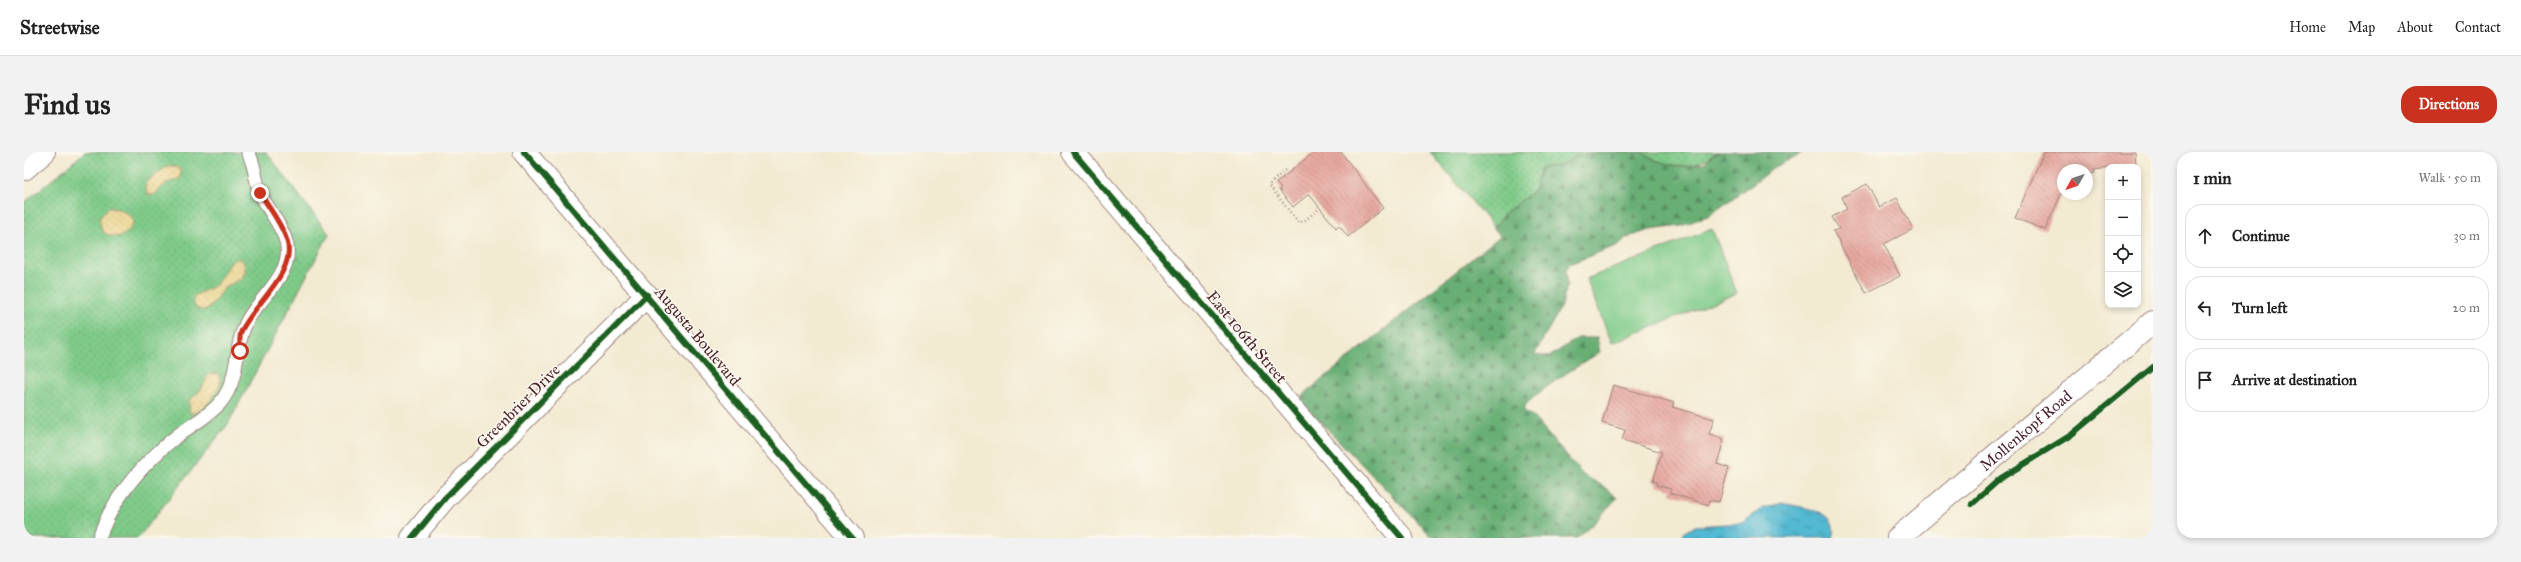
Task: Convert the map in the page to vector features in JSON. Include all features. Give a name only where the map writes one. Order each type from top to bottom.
[{"type":"street","points":[[24,169],[44,152]]},
{"type":"street","name":"Augusta Boulevard","points":[[524,152],[852,538]]},
{"type":"street","name":"East 106th Street","points":[[1073,152],[1402,538]]},
{"type":"street","name":"Greenbrier Drive","points":[[412,538],[445,498],[647,295]]},
{"type":"street","name":"Mollenkopf Road","points":[[1898,538],[2153,322]]},
{"type":"lane","points":[[99,538],[116,502],[143,466],[172,439],[220,403],[234,380],[240,351],[240,334],[252,312],[269,293],[283,271],[288,257],[288,243],[260,193],[248,152]]},
{"type":"path","points":[[1285,170],[1269,185],[1298,222],[1304,221],[1320,208]]},
{"type":"green space","points":[[85,152],[266,152],[329,234],[228,424],[138,538],[24,538],[24,203]]},
{"type":"green space","points":[[1430,152],[1603,152],[1574,157],[1562,165],[1541,168],[1534,190],[1503,215],[1494,228]]},
{"type":"green space","points":[[1603,152],[1641,152],[1654,160],[1680,167],[1704,163],[1717,152],[1804,152],[1775,167],[1710,215],[1681,226],[1650,230],[1631,236],[1616,246],[1569,264],[1566,272],[1567,286],[1562,305],[1535,354],[1549,357],[1578,338],[1597,338],[1600,352],[1545,388],[1527,404],[1523,410],[1534,418],[1583,475],[1603,486],[1617,498],[1593,524],[1577,538],[1433,538],[1298,399],[1500,236],[1494,228],[1503,215],[1534,190],[1541,168],[1562,165],[1574,157]]},
{"type":"green space","points":[[1641,152],[1717,152],[1708,159],[1698,163],[1679,166],[1660,162]]},
{"type":"green space","points":[[1712,229],[1737,293],[1612,343],[1586,279]]},
{"type":"sand","points":[[168,166],[175,166],[181,170],[180,179],[166,183],[154,195],[148,194],[145,186],[146,182]]},
{"type":"sand","points":[[108,208],[115,208],[129,215],[133,221],[129,231],[121,236],[112,236],[102,231],[99,219]]},
{"type":"sand","points":[[236,259],[240,259],[245,265],[245,272],[242,278],[225,287],[210,307],[203,310],[196,308],[193,301],[194,296],[216,285],[230,263]]},
{"type":"sand","points":[[214,373],[218,374],[221,380],[214,396],[200,410],[190,413],[189,401],[201,390],[208,375]]},
{"type":"water","points":[[1782,503],[1808,508],[1825,515],[1831,521],[1833,528],[1832,538],[1680,538],[1686,531],[1695,526],[1742,523],[1763,508]]},
{"type":"building","points":[[1314,152],[1341,152],[1383,208],[1348,237],[1339,225],[1336,228],[1309,194],[1293,207],[1279,190],[1281,188],[1276,183]]},
{"type":"building","points":[[2044,152],[2135,152],[2136,164],[2105,164],[2105,168],[2094,170],[2095,173],[2093,173],[2093,164],[2057,164],[2057,200],[2058,200],[2045,230],[2015,218]]},
{"type":"building","points":[[1867,184],[1879,207],[1897,198],[1913,229],[1884,244],[1900,276],[1866,293],[1833,231],[1839,229],[1832,217],[1847,209],[1842,197]]},
{"type":"building","points":[[1613,385],[1674,403],[1672,407],[1714,419],[1709,434],[1724,439],[1717,464],[1729,468],[1719,502],[1710,500],[1709,505],[1670,493],[1671,489],[1656,485],[1657,482],[1653,481],[1662,452],[1622,440],[1625,430],[1602,423]]},
{"type":"cycle path","points":[[524,152],[852,538]]},
{"type":"cycle path","points":[[1073,152],[1402,538]]},
{"type":"cycle path","points":[[412,538],[445,498],[647,295]]},
{"type":"cycle path","points":[[1972,504],[2001,478],[2071,435],[2153,367]]},
{"type":"route","points":[[240,351],[240,334],[252,312],[269,293],[283,271],[288,257],[288,243],[282,229],[260,193]]}]
